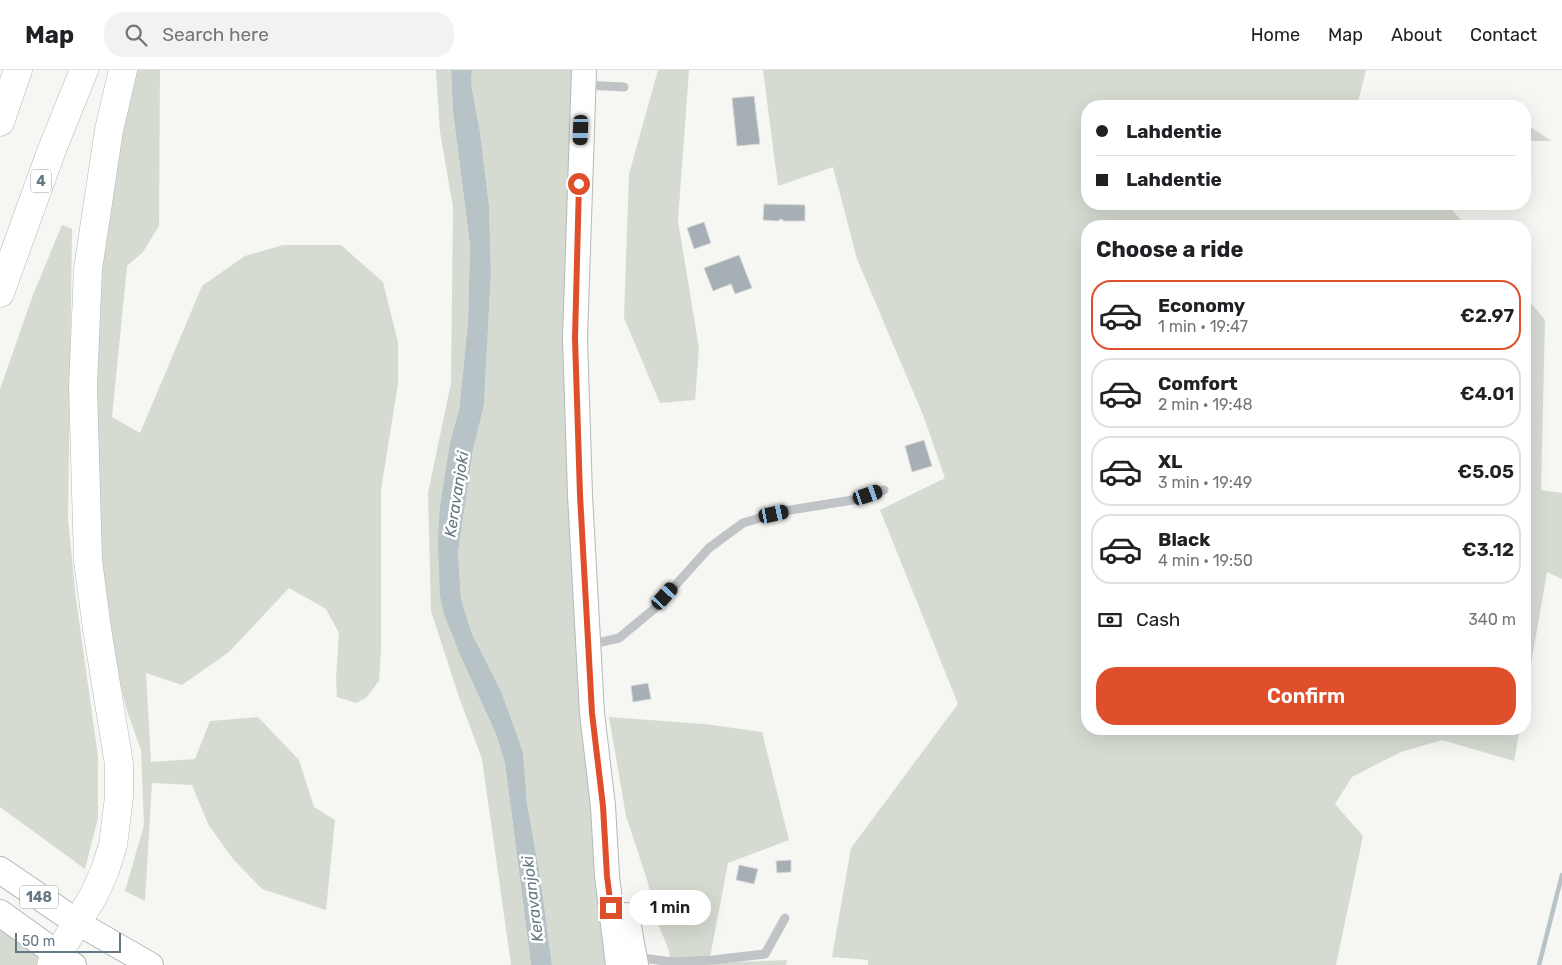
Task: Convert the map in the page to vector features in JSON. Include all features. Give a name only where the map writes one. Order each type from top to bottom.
[{"type":"highway","points":[[0,122],[18,70]]},
{"type":"highway","name":"4","points":[[0,293],[51,152],[84,70]]},
{"type":"highway","points":[[61,961],[78,922],[94,895],[105,870],[113,844],[119,797],[119,764],[88,560],[83,386],[88,268],[109,130],[123,70]]},
{"type":"main road","points":[[583,78],[575,338],[580,495],[592,713],[603,806],[607,876],[626,961]]},
{"type":"main road","name":"148","points":[[0,870],[78,922],[151,965]]},
{"type":"main road","name":"148","points":[[0,914],[61,961]]},
{"type":"lane","points":[[583,78],[624,86]]},
{"type":"lane","points":[[588,645],[619,638],[654,608],[709,548],[743,523],[784,511],[853,500],[884,490]]},
{"type":"lane","points":[[626,961],[672,962],[713,960],[765,954],[786,918]]},
{"type":"shaded area","points":[[129,70],[160,70],[159,226],[143,252],[127,266],[112,417],[140,433],[202,286],[245,256],[283,245],[341,245],[383,282],[398,342],[398,384],[381,490],[381,651],[379,681],[366,698],[356,703],[337,697],[336,679],[339,633],[326,609],[289,588],[229,652],[182,685],[146,673],[151,762],[195,759],[210,721],[258,717],[299,760],[314,807],[335,820],[326,910],[262,889],[233,859],[208,824],[192,785],[152,783],[145,901],[125,891],[144,825],[141,750],[127,711],[110,642],[98,523],[93,397],[98,271]]},
{"type":"shaded area","points":[[436,70],[451,70],[453,112],[470,245],[468,321],[459,410],[450,442],[440,505],[461,657],[496,734],[505,763],[531,965],[511,965],[482,759],[459,697],[431,611],[428,493],[451,383],[453,207],[440,132]]},
{"type":"shaded area","points":[[472,70],[572,70],[565,308],[573,596],[612,965],[552,965],[541,882],[527,803],[523,752],[501,691],[472,634],[461,599],[458,553],[473,450],[484,405],[491,272],[489,206],[480,132],[471,83]]},
{"type":"shaded area","points":[[658,70],[689,70],[678,221],[699,348],[695,400],[660,403],[624,318],[629,174]]},
{"type":"shaded area","points":[[763,70],[1366,70],[1358,100],[1081,100],[1081,210],[1452,210],[1461,220],[1081,220],[1081,735],[1519,735],[1514,761],[1442,740],[1401,752],[1352,777],[1335,804],[1363,836],[1336,965],[868,965],[868,960],[832,957],[851,848],[958,704],[880,510],[945,478],[923,415],[857,259],[833,167],[778,186]]},
{"type":"shaded area","points":[[1531,128],[1552,141],[1531,141]]},
{"type":"shaded area","points":[[62,225],[72,229],[68,519],[76,599],[98,756],[98,818],[85,869],[0,807],[0,389],[33,295]]},
{"type":"shaded area","points":[[1531,303],[1545,320],[1541,490],[1562,493],[1562,579],[1547,572],[1531,664]]},
{"type":"shaded area","points":[[609,717],[704,724],[762,732],[789,840],[728,863],[709,963],[787,960],[786,965],[671,965],[669,951],[656,918],[648,883],[626,816]]},
{"type":"shaded area","points":[[0,930],[35,954],[40,961],[38,965],[0,965]]},
{"type":"water","name":"Keravanjoki","points":[[451,70],[472,70],[471,83],[480,132],[489,206],[491,272],[484,405],[473,450],[458,553],[461,599],[472,634],[501,691],[523,752],[527,803],[541,882],[552,965],[531,965],[505,763],[496,734],[444,614],[440,596],[438,541],[440,505],[450,442],[459,410],[468,321],[470,245],[453,112]]},
{"type":"building","points":[[754,96],[760,144],[737,146],[732,98]]},
{"type":"building","points":[[764,204],[805,205],[805,221],[763,220]]},
{"type":"building","points":[[704,222],[711,243],[694,249],[687,228]]},
{"type":"building","points":[[739,255],[752,288],[735,294],[731,284],[713,291],[704,268]]},
{"type":"building","points":[[924,440],[932,466],[912,472],[905,446]]},
{"type":"building","points":[[648,683],[651,699],[633,702],[631,686]]},
{"type":"building","points":[[791,860],[791,872],[777,873],[776,861]]},
{"type":"building","points":[[739,865],[758,869],[754,884],[736,880]]},
{"type":"waterway","points":[[1539,965],[1562,875]]},
{"type":"route","points":[[579,184],[575,338],[580,495],[592,713],[603,806],[611,908]]}]
